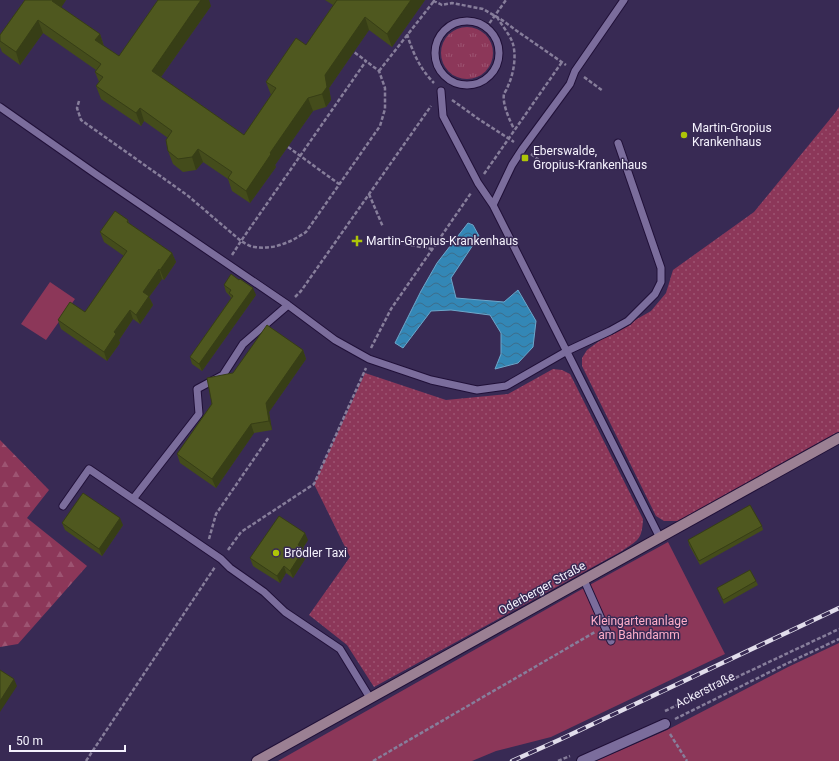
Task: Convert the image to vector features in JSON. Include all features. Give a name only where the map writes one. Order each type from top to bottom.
[{"type":"main road","name":"Oderberger Straße","points":[[257,761],[839,438]]},
{"type":"street","points":[[579,757],[665,724]]},
{"type":"lane","points":[[493,205],[512,165],[570,84],[575,71],[624,0]]},
{"type":"lane","points":[[466,21],[477,23],[486,28],[495,38],[499,48],[498,62],[491,74],[481,82],[473,85],[457,84],[445,77],[437,66],[435,56],[435,47],[444,31],[453,24],[466,21]]},
{"type":"lane","points":[[441,91],[443,116],[478,183],[493,205],[660,538]]},
{"type":"lane","points":[[0,107],[226,264],[288,305],[335,340],[369,359],[431,380],[477,390],[506,386],[567,351],[610,331],[628,321],[655,294],[660,282],[661,268],[618,143]]},
{"type":"lane","points":[[133,499],[199,414],[197,389],[223,375],[243,344],[288,305]]},
{"type":"lane","points":[[63,506],[89,469],[221,559],[230,568],[264,592],[285,612],[340,649],[370,698]]},
{"type":"lane","points":[[584,580],[611,641]]},
{"type":"path","points":[[486,28],[506,0]]},
{"type":"path","points":[[379,71],[434,1],[442,5],[452,3],[483,9],[495,15],[602,91]]},
{"type":"path","points":[[495,15],[512,41],[514,56],[513,72],[504,95],[505,107],[509,120],[514,129]]},
{"type":"path","points":[[407,34],[420,68],[441,91],[545,165]]},
{"type":"path","points":[[79,101],[76,108],[81,120],[187,195],[241,241],[254,247],[280,246],[294,240],[306,232],[380,126],[384,109],[385,88],[379,71],[354,52]]},
{"type":"path","points":[[226,264],[366,61]]},
{"type":"path","points":[[86,761],[221,559],[241,532],[314,484],[365,373],[371,349],[391,309],[514,129],[562,62]]},
{"type":"path","points":[[288,305],[301,291],[441,91]]},
{"type":"path","points":[[288,147],[339,184]]},
{"type":"path","points":[[369,194],[383,227]]},
{"type":"path","points":[[405,244],[433,249]]},
{"type":"path","points":[[207,549],[216,514],[269,437]]},
{"type":"path","points":[[373,761],[604,627]]},
{"type":"path","points":[[660,714],[839,629]]},
{"type":"path","name":"Ackerstraße","points":[[665,724],[839,639]]},
{"type":"path","points":[[665,724],[687,761]]},
{"type":"path","points":[[558,761],[579,757]]},
{"type":"green space","points":[[462,27],[472,27],[482,31],[489,38],[493,48],[493,58],[489,68],[482,75],[472,79],[462,79],[452,75],[445,68],[441,58],[441,48],[445,38],[452,31]]},
{"type":"green space","points":[[839,107],[839,432],[681,521],[664,521],[656,516],[582,366],[582,358],[587,350],[602,339],[651,311],[666,293],[673,270],[754,212]]},
{"type":"green space","points":[[50,282],[75,299],[46,340],[21,324]]},
{"type":"green space","points":[[553,369],[562,370],[570,374],[643,519],[642,531],[638,539],[622,551],[374,687],[347,645],[309,615],[350,557],[314,484],[365,373],[446,400],[508,394]]},
{"type":"green space","points":[[0,440],[49,490],[27,518],[87,566],[18,644],[0,647]]},
{"type":"green space","name":"Kleingartenanlage am Bahndamm","points":[[668,542],[725,654],[551,737],[496,751],[472,761],[278,761],[575,593]]},
{"type":"green space","points":[[839,643],[839,761],[596,761],[667,730],[788,667]]},
{"type":"water","points":[[468,223],[473,225],[479,236],[451,278],[456,298],[504,302],[518,290],[536,321],[533,347],[518,363],[495,369],[501,354],[501,333],[490,315],[451,310],[431,311],[403,348],[395,343],[437,263]]},
{"type":"building","points":[[25,0],[53,0],[52,1],[100,34],[95,40],[119,56],[158,0],[201,0],[152,71],[244,135],[276,88],[266,82],[296,38],[306,45],[337,0],[411,0],[387,34],[365,17],[325,75],[327,87],[322,94],[308,98],[246,191],[228,178],[232,172],[198,149],[192,157],[178,159],[168,151],[166,140],[172,131],[140,108],[136,113],[96,86],[103,77],[95,72],[101,64],[38,20],[16,52],[0,41],[0,35]]},
{"type":"building","points":[[115,211],[128,220],[127,222],[172,253],[143,292],[149,296],[136,315],[130,310],[114,332],[116,334],[104,352],[58,320],[70,302],[85,312],[127,251],[100,232]]},
{"type":"building","points":[[231,274],[253,288],[199,364],[190,357],[233,296],[229,293],[231,290],[224,285]]},
{"type":"building","points":[[267,325],[303,350],[266,403],[269,421],[251,424],[212,479],[177,454],[212,404],[207,378],[233,373]]},
{"type":"building","points":[[83,493],[120,518],[99,549],[62,523]]},
{"type":"building","points":[[750,505],[762,526],[699,561],[688,540]]},
{"type":"building","points":[[279,516],[305,533],[298,545],[304,549],[290,571],[284,566],[277,576],[250,558]]},
{"type":"building","points":[[750,570],[756,581],[723,600],[717,588]]},
{"type":"building","points":[[0,670],[14,679],[0,701]]},
{"type":"railway","points":[[512,761],[839,608]]},
{"type":"place","name":"Martin-Gropius Krankenhaus","points":[[684,135]]},
{"type":"place","name":"Eberswalde, Gropius-Krankenhaus","points":[[525,158]]},
{"type":"place","name":"Martin-Gropius-Krankenhaus","points":[[357,241]]},
{"type":"place","name":"Brödler Taxi","points":[[276,553]]}]
